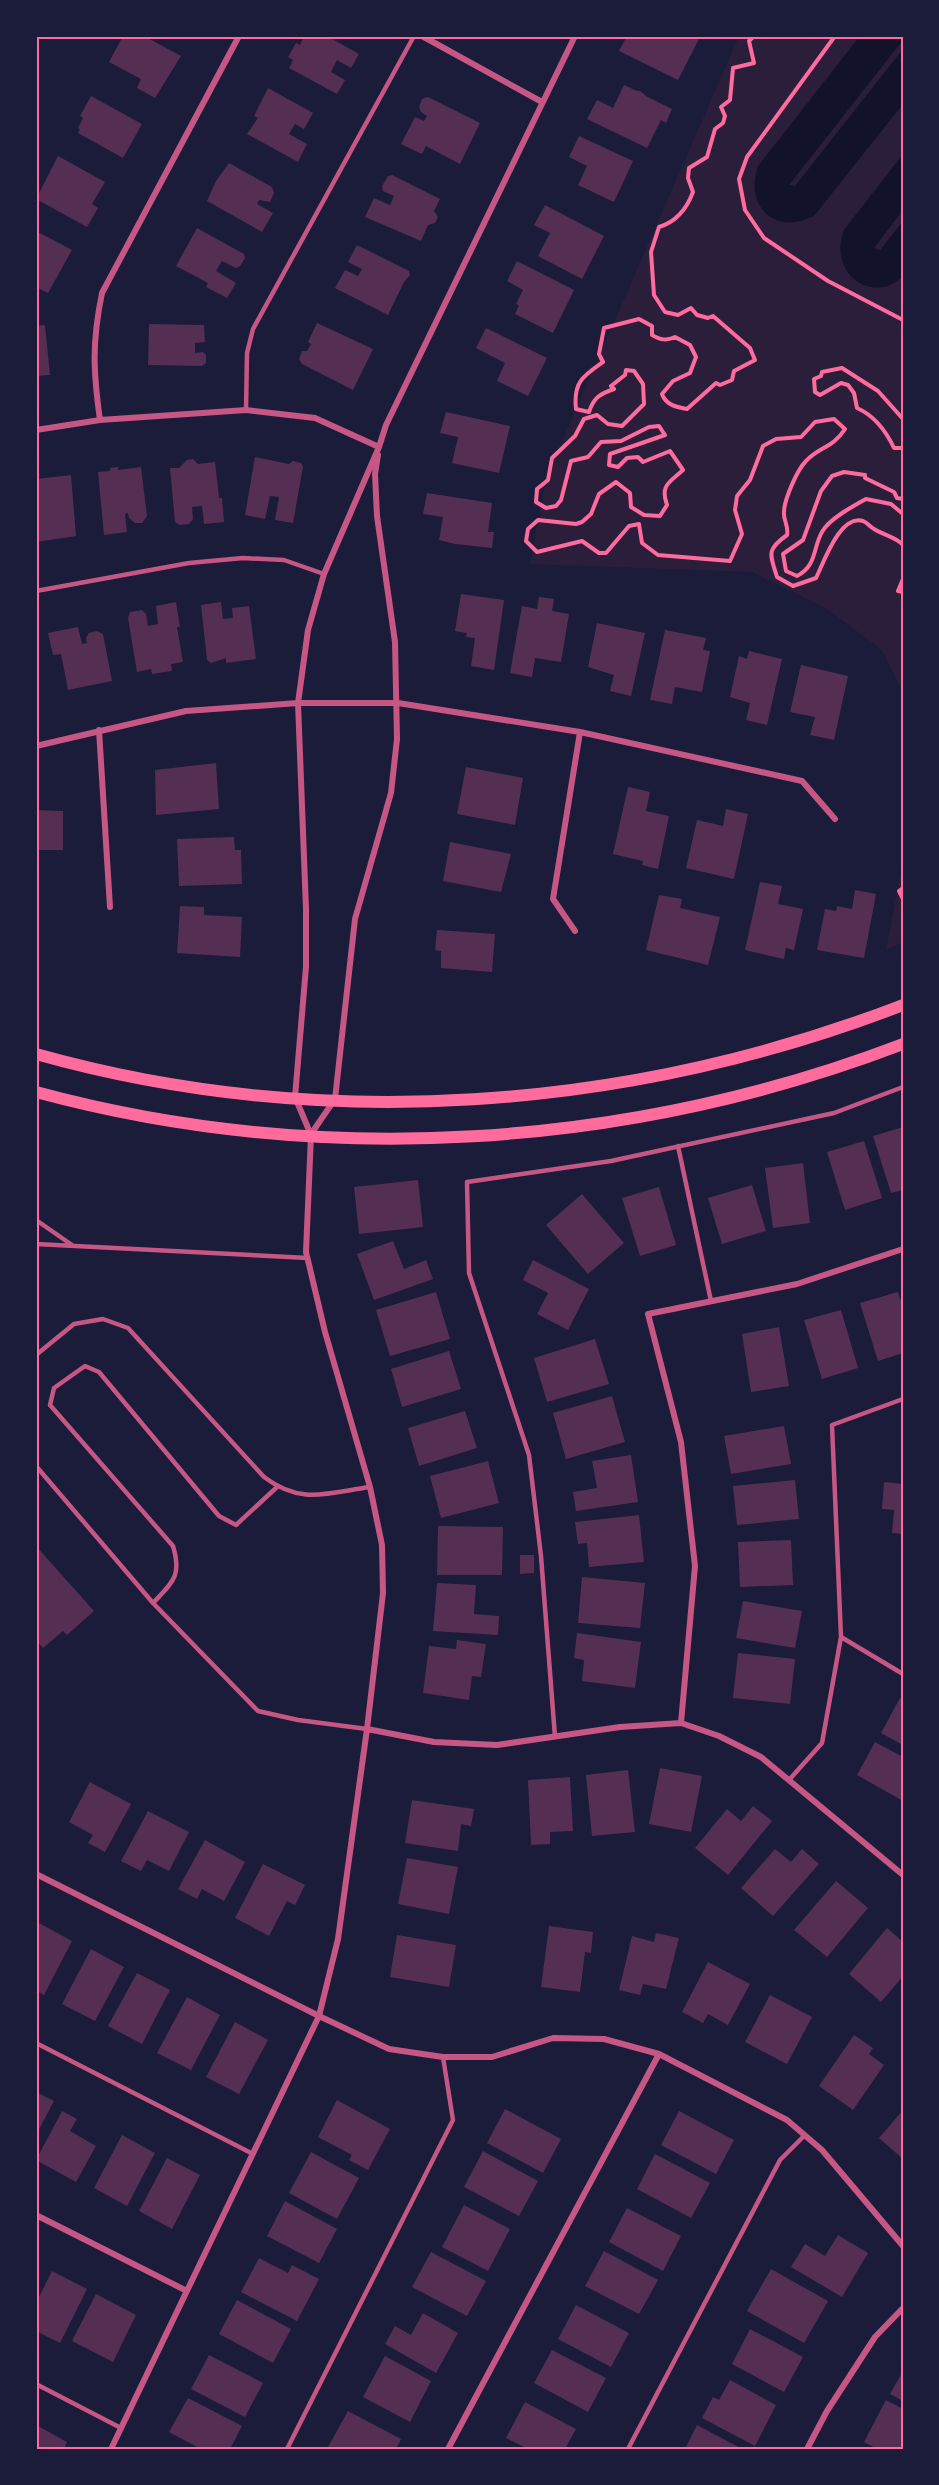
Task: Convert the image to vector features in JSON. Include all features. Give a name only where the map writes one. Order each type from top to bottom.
[{"type":"main road","points":[[36,1054],[158,1081],[295,1097],[403,1102],[482,1100],[552,1093],[643,1079],[715,1064],[795,1042],[903,1005]]},
{"type":"main road","points":[[36,1092],[157,1118],[216,1127],[311,1135],[379,1138],[524,1133],[579,1127],[675,1110],[828,1071],[903,1044]]},
{"type":"street","points":[[100,420],[93,374],[94,333],[102,293],[239,36]]},
{"type":"street","points":[[422,36],[542,102]]},
{"type":"street","points":[[111,2449],[319,2016],[338,1939],[383,1593],[382,1545],[370,1487],[325,1332],[308,1258],[311,1135],[295,1097],[306,967],[298,703],[308,630],[324,574],[391,414],[575,36]]},
{"type":"street","points":[[36,430],[100,420],[246,410],[315,418],[379,447]]},
{"type":"street","points":[[311,1135],[335,1099],[355,919],[391,793],[398,739],[395,642],[377,516],[375,474],[379,447]]},
{"type":"street","points":[[36,746],[186,711],[298,703],[398,703],[580,732],[802,781],[835,819]]},
{"type":"street","points":[[99,730],[110,907]]},
{"type":"street","points":[[575,931],[553,899],[580,732]]},
{"type":"street","points":[[681,1723],[694,1566],[681,1442],[648,1314],[796,1284],[903,1249]]},
{"type":"street","points":[[367,1729],[434,1742],[497,1745],[620,1727],[681,1723],[719,1736],[761,1756],[903,1875]]},
{"type":"street","points":[[36,1874],[389,2049],[443,2057],[492,2057],[554,2038],[604,2039],[659,2054],[787,2120],[822,2150],[903,2246]]},
{"type":"street","points":[[448,2449],[659,2054]]},
{"type":"street","points":[[36,2215],[187,2291]]},
{"type":"street","points":[[807,2449],[827,2411],[875,2337],[903,2308]]},
{"type":"lane","points":[[246,410],[247,353],[253,328],[414,36]]},
{"type":"lane","points":[[36,591],[189,563],[243,558],[284,560],[324,574]]},
{"type":"lane","points":[[555,1737],[541,1556],[529,1455],[470,1273],[467,1182],[611,1161],[834,1113],[903,1088]]},
{"type":"lane","points":[[678,1146],[711,1301]]},
{"type":"lane","points":[[36,1220],[72,1245]]},
{"type":"lane","points":[[36,1244],[308,1258]]},
{"type":"lane","points":[[36,1355],[74,1324],[103,1319],[128,1329],[264,1477],[277,1487],[305,1497],[370,1487]]},
{"type":"lane","points":[[153,1603],[174,1581],[178,1563],[172,1546],[50,1405],[54,1388],[85,1366],[99,1372],[219,1516],[236,1525],[277,1487]]},
{"type":"lane","points":[[789,1779],[822,1743],[841,1637],[832,1425],[903,1400]]},
{"type":"lane","points":[[36,1466],[153,1603],[258,1711],[298,1720],[367,1729]]},
{"type":"lane","points":[[841,1637],[903,1674]]},
{"type":"lane","points":[[36,2043],[253,2154]]},
{"type":"lane","points":[[287,2449],[453,2120],[443,2057]]},
{"type":"lane","points":[[628,2449],[780,2160],[805,2135]]},
{"type":"lane","points":[[36,2384],[121,2428]]},
{"type":"path","points":[[754,36],[749,41],[754,63],[733,68],[730,100],[721,107],[725,116],[723,123],[715,129],[707,157],[689,168],[688,178],[693,192],[688,206],[668,224],[659,227],[651,252],[654,295],[665,312],[678,315],[691,308],[697,315],[708,318],[713,316],[750,348],[755,360],[734,370],[732,380],[720,385],[716,383],[687,409],[681,408],[665,400],[662,394],[673,381],[690,373],[696,357],[690,345],[675,337],[666,340],[652,335],[652,326],[639,319],[604,328],[599,354],[603,362],[582,377],[574,395],[576,409],[589,412],[592,401],[599,394],[614,388],[611,386],[625,375],[626,370],[634,371],[643,384],[644,404],[622,426],[608,424],[597,415],[584,419],[575,436],[552,458],[548,480],[537,489],[536,502],[546,508],[556,506],[561,500],[571,461],[588,457],[601,442],[621,441],[648,427],[659,426],[665,435],[610,454],[609,465],[618,467],[627,458],[638,457],[643,462],[670,451],[683,470],[665,486],[663,493],[667,505],[660,516],[644,515],[631,507],[630,493],[616,482],[599,494],[591,514],[582,522],[576,524],[538,520],[528,529],[526,541],[537,552],[582,541],[599,553],[606,553],[629,526],[639,524],[642,543],[658,555],[730,561],[742,534],[735,510],[737,496],[750,480],[763,446],[776,439],[801,437],[815,422],[834,420],[845,429],[838,440],[806,461],[794,480],[783,513],[788,529],[787,535],[773,545],[770,553],[777,577],[793,586],[816,578],[841,528],[857,520],[866,522],[873,529],[900,541],[903,545]]},
{"type":"path","points":[[835,36],[747,157],[739,179],[745,210],[764,238],[828,281],[903,320]]},
{"type":"path","points":[[903,419],[879,391],[842,368],[822,372],[821,376],[814,379],[815,392],[820,395],[842,383],[848,385],[854,393],[857,408],[869,413],[887,434],[894,448],[903,448]]},
{"type":"path","points":[[903,499],[897,498],[894,492],[865,478],[865,475],[844,472],[832,476],[820,491],[803,540],[783,554],[786,571],[796,576],[804,572],[817,551],[822,532],[844,511],[866,499],[891,504],[903,514]]},
{"type":"path","points":[[903,579],[898,591],[903,592]]},
{"type":"path","points":[[903,888],[898,891],[903,898]]},
{"type":"shaded area","points":[[739,36],[903,36],[903,693],[882,650],[827,609],[752,572],[530,564],[546,478]]},
{"type":"shaded area","points":[[860,36],[903,36],[903,40],[789,185],[795,186],[903,49],[903,104],[814,216],[800,221],[775,220],[759,205],[755,194],[758,166]]},
{"type":"shaded area","points":[[903,154],[903,210],[874,248],[880,250],[903,221],[903,276],[879,288],[867,286],[856,281],[842,260],[840,246],[844,230]]},
{"type":"shaded area","points":[[903,861],[903,942],[886,950]]},
{"type":"building","points":[[123,36],[144,36],[181,56],[155,98],[137,88],[141,79],[109,62]]},
{"type":"building","points":[[304,36],[327,36],[359,54],[351,68],[337,60],[331,72],[345,80],[337,94],[289,68],[293,60],[288,57],[296,43],[300,45]]},
{"type":"building","points":[[627,36],[700,37],[678,80],[619,51]]},
{"type":"building","points":[[624,85],[672,109],[666,123],[661,120],[647,148],[587,119],[597,100],[613,108]]},
{"type":"building","points":[[268,88],[313,113],[304,129],[295,124],[289,134],[307,144],[298,162],[247,134],[258,118],[254,116]]},
{"type":"building","points":[[91,96],[142,124],[123,158],[78,133],[83,118],[80,116]]},
{"type":"building","points":[[428,97],[480,123],[460,164],[426,146],[422,154],[401,144],[415,117],[424,121],[427,116],[421,112],[419,107],[422,99]]},
{"type":"building","points":[[579,136],[633,161],[614,202],[578,185],[587,166],[569,157]]},
{"type":"building","points":[[58,156],[105,182],[92,204],[98,208],[87,227],[36,199]]},
{"type":"building","points":[[229,163],[272,187],[274,193],[270,202],[259,200],[257,204],[273,213],[262,232],[207,201],[216,181]]},
{"type":"building","points":[[392,175],[440,199],[434,211],[438,217],[435,223],[428,225],[421,241],[365,217],[374,198],[390,205],[394,196],[383,191],[382,186],[388,176]]},
{"type":"building","points":[[545,205],[604,236],[582,279],[538,256],[550,233],[534,225]]},
{"type":"building","points":[[197,228],[244,254],[245,258],[240,266],[236,268],[222,261],[216,271],[236,283],[227,298],[206,287],[208,283],[176,266]]},
{"type":"building","points":[[36,231],[72,250],[48,293],[36,287]]},
{"type":"building","points":[[357,245],[409,271],[410,275],[404,282],[388,315],[335,288],[345,270],[358,276],[362,269],[348,262]]},
{"type":"building","points":[[517,261],[574,290],[553,333],[515,314],[519,305],[516,304],[523,290],[507,281]]},
{"type":"building","points":[[317,323],[373,349],[353,390],[302,364],[299,359],[302,351],[307,351],[311,344],[308,342]]},
{"type":"building","points":[[149,324],[204,325],[205,342],[195,343],[195,353],[203,352],[206,355],[206,363],[202,366],[148,365]]},
{"type":"building","points":[[45,325],[50,375],[36,376],[36,326]]},
{"type":"building","points":[[486,328],[547,358],[528,396],[497,381],[505,363],[476,348]]},
{"type":"building","points":[[446,412],[510,426],[499,473],[452,463],[458,437],[440,433]]},
{"type":"building","points":[[255,457],[289,464],[293,461],[301,463],[303,467],[293,523],[275,520],[279,497],[270,496],[265,519],[245,515]]},
{"type":"building","points":[[193,459],[198,464],[215,462],[224,522],[204,524],[202,506],[192,507],[193,519],[189,524],[180,525],[175,522],[170,468],[179,468],[187,460]]},
{"type":"building","points":[[118,467],[118,470],[141,467],[147,516],[142,523],[135,523],[129,518],[128,513],[125,514],[127,532],[104,535],[98,472],[110,471],[110,468]]},
{"type":"building","points":[[71,475],[76,536],[36,542],[36,479]]},
{"type":"building","points":[[427,493],[492,503],[488,532],[494,532],[492,548],[439,540],[443,517],[423,514]]},
{"type":"building","points":[[461,594],[504,600],[494,670],[471,666],[475,638],[466,637],[467,633],[455,631]]},
{"type":"building","points":[[539,597],[554,599],[552,611],[569,614],[561,662],[535,658],[532,677],[510,673],[522,606],[537,609]]},
{"type":"building","points":[[176,602],[180,627],[177,627],[183,662],[171,664],[172,671],[152,674],[151,669],[137,672],[128,618],[130,612],[142,610],[146,614],[148,626],[158,624],[156,606]]},
{"type":"building","points":[[221,602],[223,619],[233,618],[232,608],[249,606],[256,659],[226,663],[226,658],[211,663],[207,660],[201,605]]},
{"type":"building","points":[[597,623],[645,633],[631,696],[610,691],[614,675],[588,667]]},
{"type":"building","points":[[78,627],[82,644],[87,643],[86,638],[89,633],[97,631],[103,634],[112,681],[68,690],[61,654],[53,655],[48,633]]},
{"type":"building","points":[[665,630],[706,638],[703,650],[710,651],[702,692],[675,687],[672,704],[650,700]]},
{"type":"building","points":[[749,651],[782,659],[767,725],[746,720],[750,703],[730,697],[739,656],[747,659]]},
{"type":"building","points":[[801,665],[848,676],[834,740],[810,735],[815,717],[790,712]]},
{"type":"building","points":[[216,763],[219,809],[156,815],[155,770]]},
{"type":"building","points":[[466,767],[523,778],[515,825],[457,814]]},
{"type":"building","points":[[628,787],[650,792],[646,811],[669,816],[658,869],[642,865],[643,861],[613,854]]},
{"type":"building","points":[[726,809],[748,814],[734,879],[686,868],[697,820],[723,826]]},
{"type":"building","points":[[36,810],[63,811],[63,850],[36,850]]},
{"type":"building","points":[[234,837],[235,850],[241,850],[242,884],[179,886],[177,839]]},
{"type":"building","points":[[450,842],[511,854],[501,892],[443,881]]},
{"type":"building","points":[[760,882],[782,886],[778,904],[803,909],[794,950],[786,948],[784,959],[745,950]]},
{"type":"building","points":[[855,890],[876,894],[864,958],[817,950],[825,909],[836,911],[837,906],[852,909]]},
{"type":"building","points":[[659,895],[682,899],[680,908],[720,917],[708,965],[646,950]]},
{"type":"building","points":[[180,906],[204,907],[204,915],[242,917],[240,957],[177,953]]},
{"type":"building","points":[[437,930],[495,934],[492,972],[441,968],[441,951],[435,950]]},
{"type":"building","points":[[903,1127],[903,1190],[891,1193],[873,1136]]},
{"type":"building","points":[[864,1141],[882,1198],[845,1210],[827,1152]]},
{"type":"building","points":[[803,1163],[810,1223],[773,1228],[765,1168]]},
{"type":"building","points":[[418,1180],[423,1227],[359,1234],[354,1187]]},
{"type":"building","points":[[752,1185],[766,1231],[722,1244],[708,1198]]},
{"type":"building","points":[[659,1187],[676,1245],[640,1256],[622,1198]]},
{"type":"building","points":[[582,1194],[624,1243],[588,1274],[546,1225]]},
{"type":"building","points":[[393,1241],[404,1269],[426,1260],[433,1279],[374,1300],[357,1254]]},
{"type":"building","points":[[533,1260],[589,1289],[568,1330],[537,1314],[548,1293],[523,1280]]},
{"type":"building","points":[[436,1292],[450,1339],[390,1356],[376,1310]]},
{"type":"building","points":[[898,1292],[903,1308],[903,1353],[878,1361],[860,1303]]},
{"type":"building","points":[[841,1310],[858,1368],[822,1379],[804,1320]]},
{"type":"building","points":[[779,1327],[789,1386],[751,1392],[742,1334]]},
{"type":"building","points":[[595,1339],[609,1384],[547,1402],[534,1358]]},
{"type":"building","points":[[449,1351],[461,1389],[402,1407],[391,1369]]},
{"type":"building","points":[[612,1396],[625,1442],[566,1459],[553,1413]]},
{"type":"building","points":[[465,1411],[477,1448],[419,1466],[408,1428]]},
{"type":"building","points":[[784,1426],[791,1464],[731,1474],[724,1436]]},
{"type":"building","points":[[631,1455],[638,1502],[576,1511],[573,1492],[597,1488],[592,1461]]},
{"type":"building","points":[[488,1461],[499,1503],[441,1518],[430,1476]]},
{"type":"building","points":[[795,1480],[799,1519],[737,1525],[733,1486]]},
{"type":"building","points":[[884,1482],[903,1484],[903,1534],[892,1533],[894,1510],[882,1509]]},
{"type":"building","points":[[639,1515],[644,1562],[589,1567],[587,1543],[578,1544],[575,1522]]},
{"type":"building","points":[[438,1526],[503,1527],[502,1575],[437,1575]]},
{"type":"building","points":[[791,1540],[793,1585],[740,1587],[738,1542]]},
{"type":"building","points":[[36,1546],[94,1611],[67,1635],[63,1631],[43,1648],[36,1640]]},
{"type":"building","points":[[520,1555],[534,1555],[534,1573],[520,1574]]},
{"type":"building","points":[[582,1577],[645,1583],[640,1628],[578,1623]]},
{"type":"building","points":[[437,1583],[476,1585],[474,1614],[499,1616],[498,1635],[433,1631]]},
{"type":"building","points":[[743,1601],[802,1611],[795,1648],[736,1638]]},
{"type":"building","points":[[577,1633],[641,1642],[635,1688],[582,1681],[584,1660],[574,1658]]},
{"type":"building","points":[[457,1640],[486,1644],[481,1677],[472,1676],[469,1700],[423,1693],[429,1646],[456,1649]]},
{"type":"building","points":[[738,1653],[795,1659],[790,1704],[733,1698]]},
{"type":"building","points":[[900,1698],[903,1699],[903,1745],[881,1733]]},
{"type":"building","points":[[875,1742],[903,1757],[903,1801],[857,1775]]},
{"type":"building","points":[[660,1768],[702,1776],[691,1832],[649,1824]]},
{"type":"building","points":[[628,1770],[635,1832],[592,1836],[586,1775]]},
{"type":"building","points":[[570,1777],[573,1831],[550,1832],[550,1844],[531,1845],[528,1780]]},
{"type":"building","points":[[90,1782],[131,1804],[105,1852],[88,1843],[93,1835],[69,1822]]},
{"type":"building","points":[[412,1800],[474,1809],[471,1826],[461,1824],[458,1851],[405,1843]]},
{"type":"building","points":[[753,1806],[772,1821],[728,1875],[695,1848],[727,1809],[741,1821]]},
{"type":"building","points":[[148,1811],[189,1832],[169,1871],[147,1860],[141,1871],[121,1861]]},
{"type":"building","points":[[205,1840],[245,1862],[224,1901],[202,1889],[197,1899],[178,1889]]},
{"type":"building","points":[[775,1849],[791,1862],[802,1849],[819,1864],[773,1916],[741,1888]]},
{"type":"building","points":[[407,1858],[458,1867],[449,1914],[398,1904]]},
{"type":"building","points":[[263,1864],[305,1885],[295,1905],[287,1901],[269,1936],[235,1918]]},
{"type":"building","points":[[836,1881],[868,1908],[827,1957],[794,1930]]},
{"type":"building","points":[[39,1923],[72,1941],[44,1995],[36,1991],[36,1929]]},
{"type":"building","points":[[549,1926],[593,1932],[591,1953],[585,1952],[580,1992],[541,1987]]},
{"type":"building","points":[[887,1928],[903,1942],[903,1976],[881,2002],[849,1974]]},
{"type":"building","points":[[656,1933],[679,1938],[666,1989],[643,1984],[640,1995],[619,1990],[632,1936],[654,1942]]},
{"type":"building","points":[[397,1935],[456,1945],[449,1987],[390,1977]]},
{"type":"building","points":[[91,1949],[124,1967],[95,2021],[62,2004]]},
{"type":"building","points":[[708,1962],[750,1984],[728,2025],[708,2014],[703,2023],[682,2012]]},
{"type":"building","points":[[137,1973],[170,1990],[142,2044],[108,2026]]},
{"type":"building","points":[[770,1995],[812,2017],[787,2064],[745,2042]]},
{"type":"building","points":[[187,1997],[220,2015],[191,2070],[157,2053]]},
{"type":"building","points":[[235,2022],[268,2040],[239,2094],[206,2077]]},
{"type":"building","points":[[854,2035],[873,2048],[869,2054],[884,2065],[853,2110],[819,2086]]},
{"type":"building","points":[[36,2092],[54,2101],[36,2135]]},
{"type":"building","points":[[337,2100],[390,2129],[368,2170],[349,2160],[352,2155],[318,2137]]},
{"type":"building","points":[[505,2109],[561,2139],[543,2173],[487,2143]]},
{"type":"building","points":[[903,2110],[903,2159],[879,2138]]},
{"type":"building","points":[[62,2111],[77,2119],[70,2131],[96,2146],[76,2182],[36,2160]]},
{"type":"building","points":[[679,2111],[734,2140],[716,2174],[661,2145]]},
{"type":"building","points":[[122,2135],[155,2153],[127,2206],[94,2188]]},
{"type":"building","points":[[483,2151],[538,2181],[519,2216],[464,2187]]},
{"type":"building","points":[[311,2152],[359,2178],[337,2219],[289,2193]]},
{"type":"building","points":[[655,2154],[710,2183],[691,2218],[637,2189]]},
{"type":"building","points":[[167,2158],[200,2175],[172,2229],[139,2211]]},
{"type":"building","points":[[285,2201],[337,2229],[319,2263],[267,2236]]},
{"type":"building","points":[[464,2205],[510,2229],[488,2271],[442,2247]]},
{"type":"building","points":[[627,2208],[681,2236],[663,2271],[609,2242]]},
{"type":"building","points":[[838,2235],[868,2253],[842,2297],[791,2267],[805,2244],[825,2256]]},
{"type":"building","points":[[604,2251],[658,2280],[639,2314],[585,2286]]},
{"type":"building","points":[[431,2252],[486,2281],[467,2316],[412,2287]]},
{"type":"building","points":[[259,2258],[288,2273],[292,2265],[319,2279],[297,2321],[241,2292]]},
{"type":"building","points":[[771,2269],[828,2301],[804,2343],[747,2311]]},
{"type":"building","points":[[52,2271],[87,2289],[60,2343],[36,2331],[36,2303]]},
{"type":"building","points":[[96,2294],[136,2315],[113,2362],[72,2341]]},
{"type":"building","points":[[237,2300],[291,2329],[273,2363],[219,2334]]},
{"type":"building","points":[[576,2305],[629,2333],[611,2367],[558,2339]]},
{"type":"building","points":[[423,2313],[458,2333],[436,2373],[385,2344],[395,2326],[411,2335]]},
{"type":"building","points":[[750,2329],[803,2357],[784,2392],[732,2364]]},
{"type":"building","points":[[552,2350],[606,2378],[588,2412],[534,2383]]},
{"type":"building","points":[[209,2355],[263,2383],[245,2417],[191,2389]]},
{"type":"building","points":[[385,2356],[431,2381],[410,2422],[363,2397]]},
{"type":"building","points":[[903,2371],[903,2401],[890,2394]]},
{"type":"building","points":[[730,2380],[776,2405],[755,2446],[702,2418],[713,2397],[719,2400]]},
{"type":"building","points":[[188,2398],[242,2426],[230,2449],[201,2449],[169,2432]]},
{"type":"building","points":[[886,2400],[903,2409],[903,2449],[877,2449],[864,2442]]},
{"type":"building","points":[[525,2402],[576,2429],[565,2449],[528,2449],[506,2438]]},
{"type":"building","points":[[348,2411],[401,2439],[396,2449],[333,2449],[328,2447]]},
{"type":"building","points":[[36,2425],[67,2442],[64,2449],[36,2449]]},
{"type":"building","points":[[697,2425],[742,2449],[685,2449]]}]
